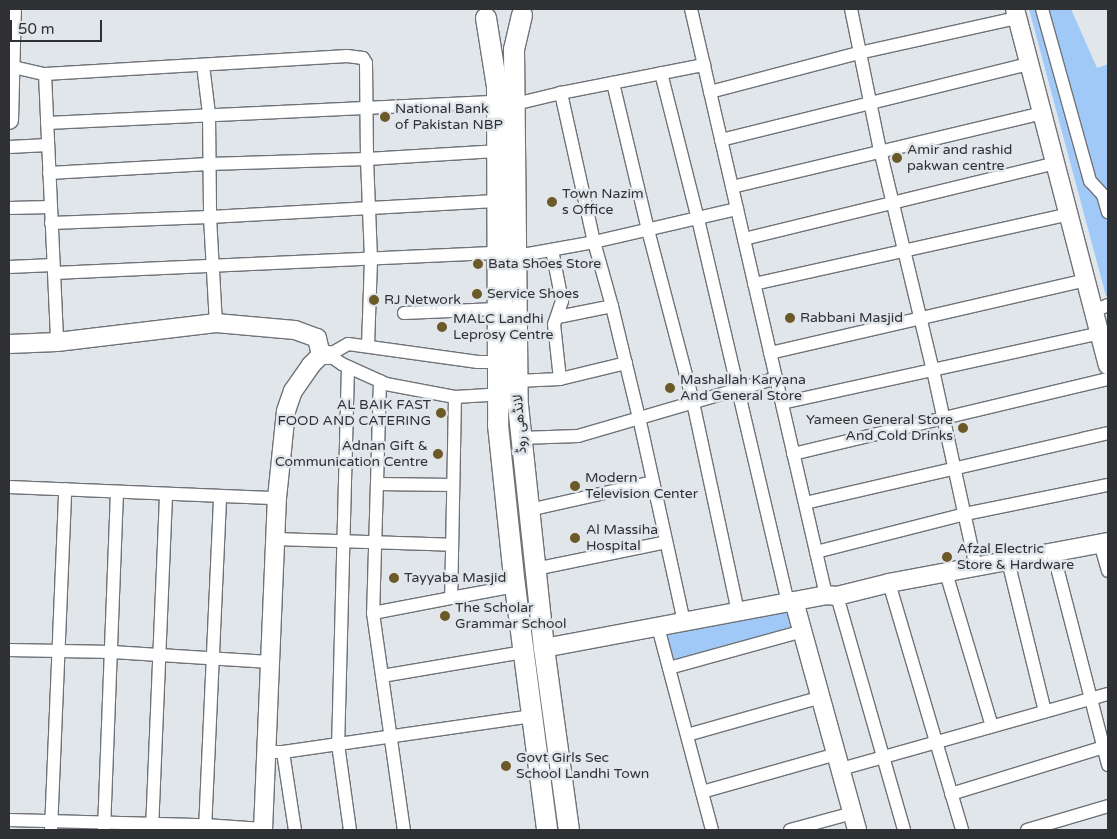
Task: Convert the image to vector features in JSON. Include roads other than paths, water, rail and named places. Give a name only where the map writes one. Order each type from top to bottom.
[{"type":"main road","points":[[483,13],[493,22],[509,24],[524,12]]},
{"type":"main road","name":"لانڈھی روڈ","points":[[524,12],[514,49],[506,103],[496,151],[496,201],[507,255],[497,309],[497,395],[498,425],[515,586],[547,830]]},
{"type":"main road","name":"لانڈھی روڈ","points":[[483,13],[497,87],[506,103],[507,255],[520,438],[544,648],[569,830]]},
{"type":"street","points":[[9,120],[12,9]]},
{"type":"street","points":[[691,9],[816,552],[884,758],[904,830]]},
{"type":"street","points":[[851,9],[880,150],[906,250],[976,567]]},
{"type":"street","points":[[1042,9],[1090,181],[1103,195],[1108,212]]},
{"type":"street","points":[[710,92],[1016,14],[1086,280],[1101,308],[1100,333],[1108,365]]},
{"type":"street","points":[[10,66],[45,74],[346,56],[363,58],[366,63],[366,159],[371,260],[368,346]]},
{"type":"street","points":[[721,140],[1029,64]]},
{"type":"street","points":[[203,65],[209,114],[210,217],[216,323]]},
{"type":"street","points":[[47,123],[209,114],[506,103],[704,65]]},
{"type":"street","points":[[661,73],[791,602],[803,631],[855,822],[790,830]]},
{"type":"street","points":[[45,74],[57,342]]},
{"type":"street","points":[[613,83],[648,230],[693,402],[738,612]]},
{"type":"street","points":[[561,93],[594,242],[612,306],[639,418],[684,622]]},
{"type":"street","points":[[732,187],[880,150],[1042,113]]},
{"type":"street","points":[[9,147],[48,145]]},
{"type":"street","points":[[49,173],[209,164],[366,159],[496,151]]},
{"type":"street","points":[[744,239],[1055,163]]},
{"type":"street","points":[[52,223],[210,217],[496,201]]},
{"type":"street","points":[[9,208],[51,207]]},
{"type":"street","points":[[9,267],[54,269],[212,267],[507,255],[552,250],[594,242],[737,209]]},
{"type":"street","points":[[754,284],[1069,214]]},
{"type":"street","points":[[552,250],[562,301],[554,331],[560,379]]},
{"type":"street","points":[[770,353],[1086,280]]},
{"type":"street","points":[[558,317],[612,306]]},
{"type":"street","points":[[404,313],[497,309]]},
{"type":"street","points":[[9,344],[57,342],[216,323],[295,330],[317,338],[325,355],[380,381],[454,397],[497,395],[517,387],[626,363]]},
{"type":"street","points":[[782,403],[1100,333]]},
{"type":"street","points":[[295,830],[275,752],[270,662],[277,498],[286,411],[292,391],[325,355],[348,344],[478,362],[497,362]]},
{"type":"street","points":[[348,367],[338,744],[350,830]]},
{"type":"street","points":[[520,438],[578,436],[776,378]]},
{"type":"street","points":[[793,454],[1108,379]]},
{"type":"street","points":[[380,381],[373,613],[404,830]]},
{"type":"street","points":[[451,598],[454,397]]},
{"type":"street","points":[[805,503],[955,467],[1108,434]]},
{"type":"street","points":[[529,510],[653,482]]},
{"type":"street","points":[[377,484],[454,485]]},
{"type":"street","points":[[816,552],[965,514],[1108,485]]},
{"type":"street","points":[[9,487],[277,498]]},
{"type":"street","points":[[52,826],[65,490]]},
{"type":"street","points":[[104,827],[118,492]]},
{"type":"street","points":[[152,827],[166,494]]},
{"type":"street","points":[[205,828],[220,496]]},
{"type":"street","points":[[276,539],[342,543],[452,545]]},
{"type":"street","points":[[535,569],[666,542]]},
{"type":"street","points":[[544,648],[831,596],[1104,542],[1108,571]]},
{"type":"street","points":[[1053,552],[1108,765]]},
{"type":"street","points":[[1008,561],[1045,712]]},
{"type":"street","points":[[946,572],[992,726]]},
{"type":"street","points":[[889,583],[962,830]]},
{"type":"street","points":[[373,613],[515,586]]},
{"type":"street","points":[[658,627],[712,830]]},
{"type":"street","points":[[669,668],[803,631]]},
{"type":"street","points":[[9,650],[112,652],[214,660],[270,662]]},
{"type":"street","points":[[382,676],[524,652]]},
{"type":"street","points":[[702,792],[838,762],[884,758],[1108,694]]},
{"type":"street","points":[[687,735],[820,697]]},
{"type":"street","points":[[275,752],[532,716]]},
{"type":"street","points":[[951,794],[1104,747]]},
{"type":"street","points":[[9,820],[52,826],[263,830],[275,752]]},
{"type":"street","points":[[1027,830],[1108,806]]},
{"type":"place","name":"National Bank of Pakistan NBP","points":[[385,117]]},
{"type":"place","name":"Amir and rashid pakwan centre","points":[[897,158]]},
{"type":"place","name":"Town Nazim s Office","points":[[552,202]]},
{"type":"place","name":"Bata Shoes Store","points":[[478,264]]},
{"type":"place","name":"Service Shoes","points":[[477,294]]},
{"type":"place","name":"RJ Network","points":[[374,300]]},
{"type":"place","name":"Rabbani Masjid","points":[[790,318]]},
{"type":"place","name":"MALC Landhi Leprosy Centre","points":[[442,327]]},
{"type":"place","name":"Mashallah Karyana And General Store","points":[[670,388]]},
{"type":"place","name":"AL BAIK FAST FOOD AND CATERING","points":[[441,413]]},
{"type":"place","name":"Yameen General Store And Cold Drinks","points":[[963,428]]},
{"type":"place","name":"Adnan Gift & Communication Centre","points":[[438,454]]},
{"type":"place","name":"Modern Television Center","points":[[575,486]]},
{"type":"place","name":"Al Massiha Hospital","points":[[575,538]]},
{"type":"place","name":"Afzal Electric Store & Hardware","points":[[947,557]]},
{"type":"place","name":"Tayyaba Masjid","points":[[394,578]]},
{"type":"place","name":"The Scholar Grammar School","points":[[445,616]]},
{"type":"place","name":"Govt Girls Sec School Landhi Town","points":[[506,766]]}]
